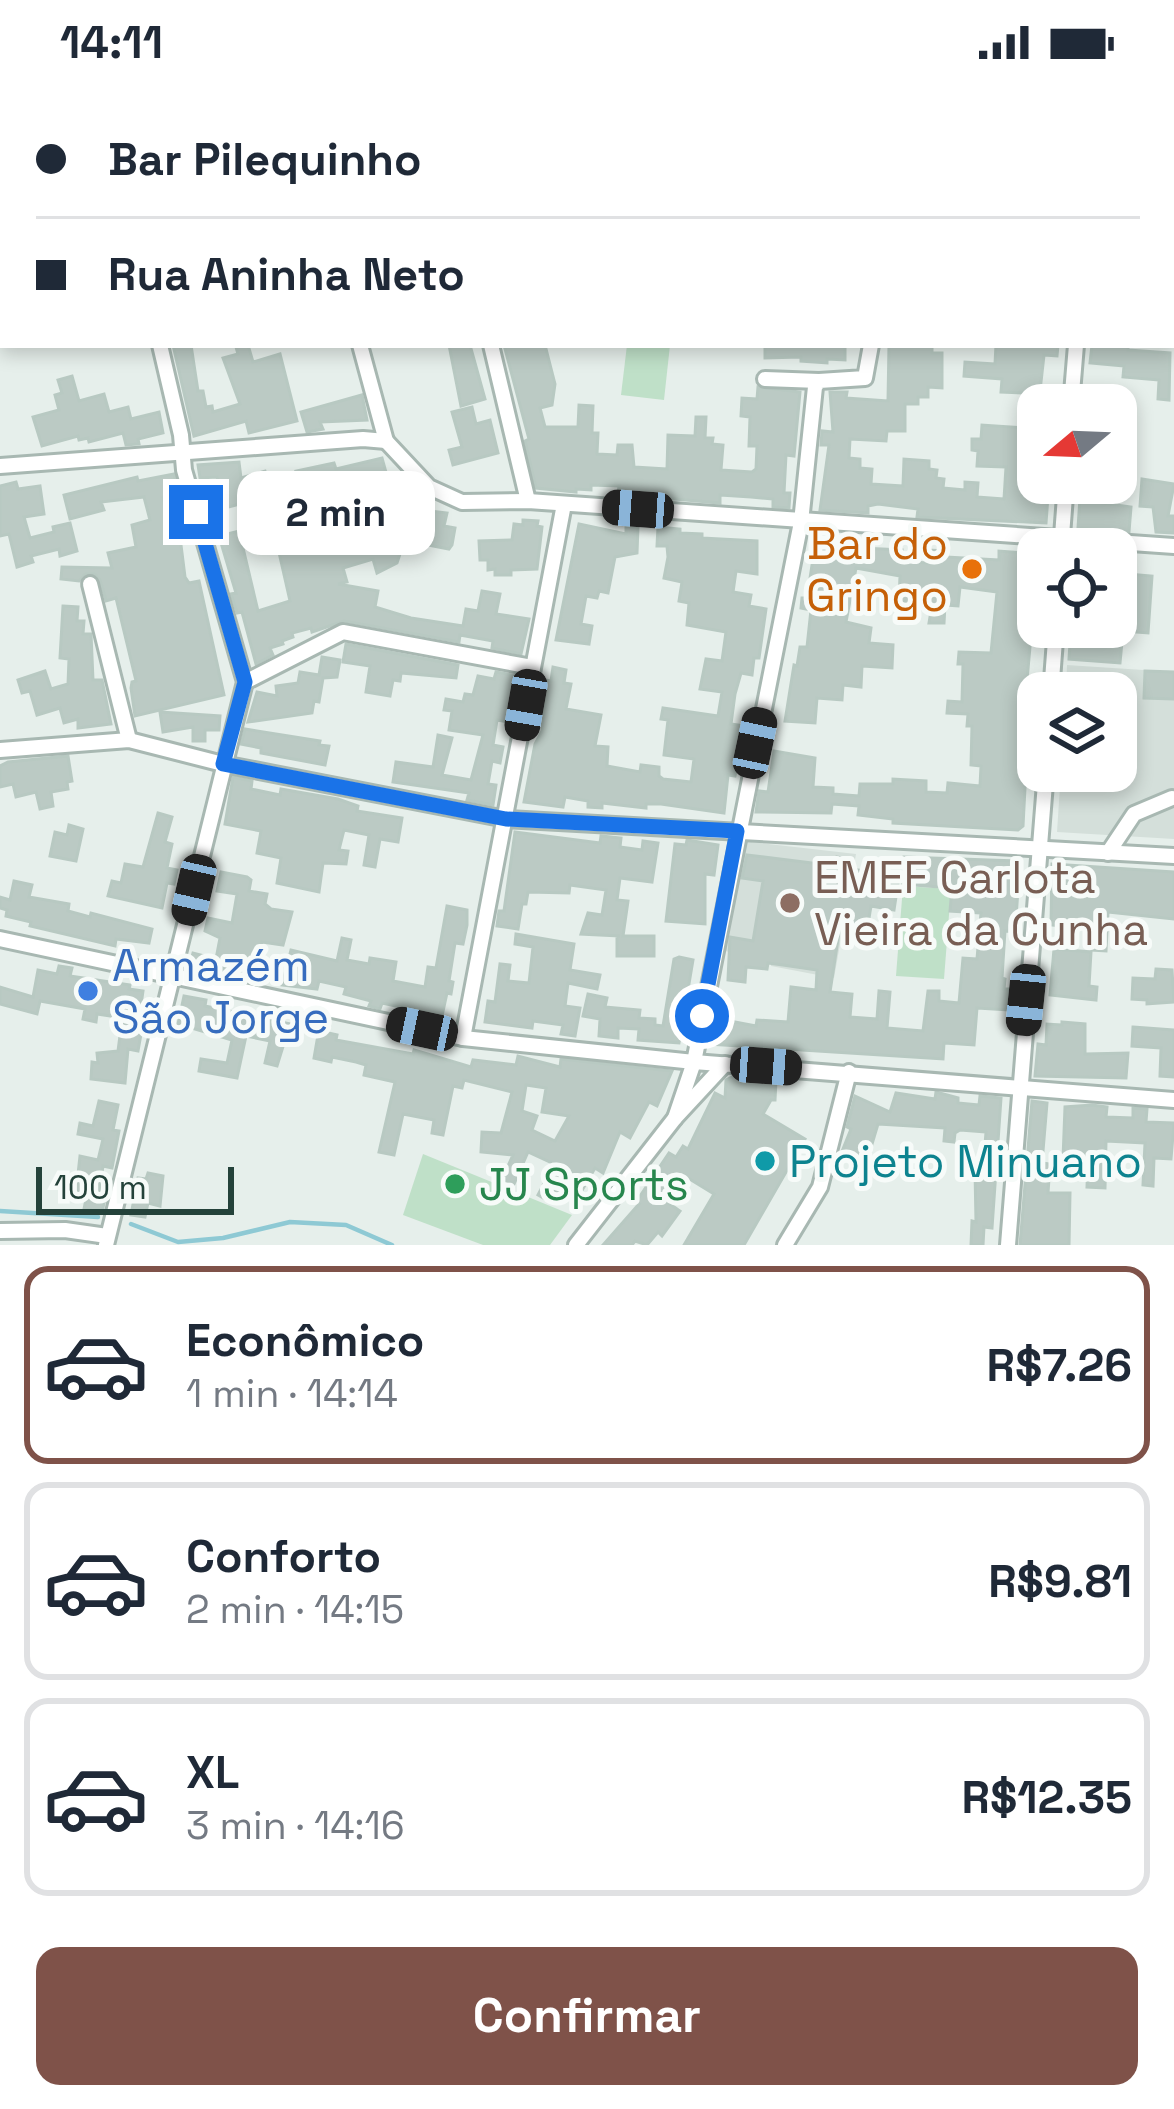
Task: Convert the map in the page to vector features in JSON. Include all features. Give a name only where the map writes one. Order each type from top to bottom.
[{"type":"street","points":[[0,1231],[65,1231],[106,1240],[245,682],[184,470],[161,348]]},
{"type":"street","points":[[361,348],[386,441],[429,487],[463,502],[528,501],[1017,540]]},
{"type":"street","points":[[492,348],[528,501]]},
{"type":"street","points":[[765,379],[865,378],[870,348]]},
{"type":"street","points":[[1073,384],[1076,348]]},
{"type":"street","points":[[675,1118],[694,1062],[801,522],[819,381]]},
{"type":"street","points":[[0,466],[386,441]]},
{"type":"street","points":[[463,1038],[564,504]]},
{"type":"street","points":[[1137,545],[1174,546]]},
{"type":"street","points":[[90,584],[129,740]]},
{"type":"street","points":[[245,682],[344,632],[532,667]]},
{"type":"street","points":[[0,750],[129,740],[223,764],[506,819],[1174,856]]},
{"type":"street","points":[[1008,1245],[1044,792]]},
{"type":"street","points":[[1108,853],[1134,814],[1172,798]]},
{"type":"street","points":[[0,939],[463,1038],[694,1062],[1174,1100]]},
{"type":"street","points":[[577,1245],[675,1118],[725,1064]]},
{"type":"street","points":[[785,1245],[820,1187],[848,1072]]},
{"type":"shaded area","points":[[1067,665],[1174,672],[1174,839],[1057,832],[1060,792],[1137,792],[1137,672],[1067,672]]},
{"type":"shaded area","name":"EMEF Carlota Vieira da Cunha","points":[[743,841],[856,854],[834,978],[771,966],[771,958],[724,951]]},
{"type":"green space","points":[[627,348],[670,348],[664,400],[621,395]]},
{"type":"green space","points":[[903,886],[951,889],[944,979],[896,976]]},
{"type":"green space","name":"JJ Sports","points":[[423,1154],[572,1215],[550,1245],[483,1245],[403,1215]]},
{"type":"building","points":[[174,348],[191,348],[198,391],[203,391],[206,407],[212,406],[213,412],[240,404],[223,358],[238,354],[236,348],[249,348],[253,362],[280,354],[297,421],[249,433],[246,421],[194,436]]},
{"type":"building","points":[[450,348],[471,348],[485,399],[461,406]]},
{"type":"building","points":[[505,348],[546,348],[555,384],[552,405],[540,408],[545,427],[578,427],[579,405],[593,406],[597,454],[617,455],[618,445],[632,445],[634,467],[667,469],[668,435],[695,436],[696,417],[706,417],[705,438],[723,445],[721,470],[752,472],[757,446],[749,446],[750,417],[741,416],[742,398],[757,399],[758,387],[800,392],[794,456],[786,455],[784,493],[790,493],[789,508],[773,507],[773,499],[751,497],[720,495],[720,503],[618,494],[619,486],[591,485],[591,490],[576,492],[536,488],[525,441],[529,439]]},
{"type":"building","points":[[765,348],[845,348],[845,360],[827,359],[827,363],[801,361],[801,357],[765,358]]},
{"type":"building","points":[[889,348],[932,348],[932,353],[942,353],[942,388],[928,387],[928,397],[918,397],[918,404],[905,404],[905,431],[887,431],[886,441],[850,439],[849,458],[860,459],[860,468],[872,469],[871,484],[903,486],[904,459],[929,461],[929,469],[937,470],[936,478],[944,479],[943,488],[965,490],[965,482],[978,483],[977,497],[1004,499],[1006,467],[977,466],[978,451],[972,450],[972,439],[981,439],[982,425],[1017,428],[1017,504],[1047,504],[1046,523],[917,517],[918,509],[878,504],[868,506],[868,513],[820,510],[829,445],[821,445],[822,431],[833,432],[830,392],[847,392],[846,398],[888,401]]},
{"type":"building","points":[[996,348],[1058,348],[1057,356],[1044,355],[1041,384],[1017,384],[1017,393],[1001,392],[1002,379],[964,376],[965,362],[995,364]]},
{"type":"building","points":[[1092,348],[1170,353],[1169,400],[1158,399],[1159,380],[1123,377],[1124,366],[1090,363]]},
{"type":"building","points":[[72,376],[79,401],[104,394],[109,412],[128,407],[131,419],[159,412],[163,433],[138,439],[139,444],[126,445],[123,433],[89,442],[78,436],[42,446],[33,417],[59,410],[58,380]]},
{"type":"building","points":[[362,395],[367,420],[320,422],[323,429],[307,432],[301,412]]},
{"type":"building","points":[[472,407],[476,424],[490,420],[498,453],[453,465],[449,450],[462,447],[452,412]]},
{"type":"building","points":[[382,458],[392,494],[371,500],[384,540],[411,532],[407,501],[415,502],[416,493],[431,506],[430,511],[447,513],[444,526],[455,528],[452,545],[449,549],[418,543],[402,548],[397,563],[377,573],[373,559],[343,568],[347,582],[338,584],[378,591],[375,607],[463,626],[466,609],[478,611],[482,591],[500,594],[496,614],[529,619],[521,654],[492,648],[493,641],[460,635],[459,642],[344,621],[292,633],[283,644],[270,648],[273,655],[256,664],[242,612],[237,613],[231,594],[236,593],[219,536],[239,531],[258,611],[290,601],[278,548],[268,517],[254,519],[251,501],[225,508],[217,477],[200,478],[198,465],[239,462],[241,478],[265,471],[272,495],[301,486],[296,471],[334,463],[336,469]]},
{"type":"building","points":[[174,474],[179,495],[163,498],[170,529],[176,529],[181,545],[185,577],[189,583],[199,581],[224,695],[135,716],[131,688],[136,681],[116,598],[106,601],[94,574],[79,581],[61,579],[62,567],[112,568],[108,553],[136,547],[132,525],[150,520],[144,497],[101,502],[104,510],[70,519],[64,495],[137,477],[138,481]]},
{"type":"building","points":[[1142,479],[1174,484],[1168,516],[1174,516],[1174,533],[1156,532],[1153,507],[1140,506]]},
{"type":"building","points":[[16,482],[18,489],[40,486],[44,514],[24,517],[30,538],[70,523],[77,551],[60,556],[59,549],[31,556],[33,562],[17,567],[9,534],[0,536],[0,486]]},
{"type":"building","points":[[1080,504],[1131,507],[1129,528],[1078,528]]},
{"type":"building","points":[[523,520],[538,521],[537,526],[542,527],[537,569],[495,575],[495,569],[488,570],[488,560],[480,560],[479,541],[512,540],[514,524],[523,525]]},
{"type":"building","points":[[579,524],[626,534],[626,526],[638,527],[637,553],[615,557],[608,593],[586,596],[581,624],[592,626],[589,644],[556,640]]},
{"type":"building","points":[[658,527],[702,534],[702,538],[757,541],[757,574],[736,571],[733,592],[751,595],[749,606],[766,609],[759,658],[754,658],[752,675],[741,673],[735,694],[731,724],[745,726],[735,776],[728,775],[724,813],[661,804],[588,807],[588,801],[565,797],[563,807],[524,802],[542,731],[546,680],[551,681],[553,667],[566,670],[564,683],[571,684],[566,709],[601,715],[595,746],[608,747],[607,766],[640,772],[641,765],[659,767],[663,779],[691,782],[694,759],[664,755],[668,720],[661,719],[663,708],[718,716],[722,692],[700,689],[706,659],[722,661],[726,632],[687,625],[689,603],[679,601],[682,582],[664,578],[667,546],[657,546]]},
{"type":"building","points":[[816,539],[840,542],[839,547],[902,550],[901,561],[927,563],[928,550],[947,551],[946,557],[999,560],[999,551],[1017,552],[1017,648],[1030,648],[1028,672],[1017,672],[1017,792],[1025,792],[1023,826],[1018,830],[893,823],[893,819],[858,815],[859,806],[832,804],[831,813],[756,812],[759,791],[768,792],[774,751],[815,758],[813,787],[833,788],[833,794],[859,796],[860,784],[893,784],[893,779],[926,781],[926,792],[947,793],[948,783],[980,786],[981,766],[971,765],[968,714],[947,713],[948,701],[962,702],[959,652],[991,653],[997,592],[960,587],[958,606],[945,605],[944,623],[929,623],[931,611],[903,607],[900,576],[856,568],[846,622],[871,628],[869,643],[893,645],[892,668],[862,666],[861,687],[843,685],[842,700],[817,698],[815,723],[785,721],[794,665],[800,647],[807,647],[811,610],[801,608],[802,598],[807,598]]},
{"type":"building","points":[[1137,575],[1152,576],[1148,633],[1137,632]]},
{"type":"building","points":[[63,606],[78,607],[83,634],[91,634],[93,680],[102,680],[111,724],[78,728],[78,719],[64,723],[60,708],[37,715],[30,691],[22,693],[18,680],[45,671],[51,689],[68,684],[69,659],[60,658]]},
{"type":"building","points":[[346,644],[458,665],[456,678],[401,673],[400,681],[393,680],[390,696],[366,692],[370,666],[343,662]]},
{"type":"building","points":[[1070,648],[1121,648],[1120,663],[1069,659]]},
{"type":"building","points":[[322,657],[340,660],[337,677],[323,678],[312,713],[248,722],[257,692],[277,696],[276,686],[298,683],[300,672],[319,675]]},
{"type":"building","points":[[1145,671],[1174,672],[1174,699],[1144,698]]},
{"type":"building","points":[[496,672],[518,676],[509,722],[497,720],[493,745],[503,747],[500,763],[492,761],[488,784],[496,785],[493,805],[467,800],[469,793],[393,782],[396,762],[433,767],[438,735],[452,738],[442,775],[471,780],[483,735],[449,730],[452,711],[444,710],[446,699],[463,702],[465,694],[473,695],[478,676],[494,679]]},
{"type":"building","points":[[160,712],[220,716],[219,730],[205,730],[205,741],[193,741],[193,727],[163,732]]},
{"type":"building","points":[[245,729],[320,741],[319,745],[329,746],[325,765],[261,753],[261,748],[241,744]]},
{"type":"building","points":[[68,756],[72,781],[67,782],[68,789],[51,792],[53,806],[40,809],[36,792],[16,797],[13,784],[0,787],[0,766],[8,762]]},
{"type":"building","points":[[233,777],[252,781],[251,789],[338,799],[358,806],[357,811],[402,818],[398,842],[380,839],[375,867],[364,865],[369,835],[344,830],[339,850],[348,851],[346,864],[323,863],[319,892],[277,883],[281,858],[257,853],[261,831],[225,824]]},
{"type":"building","points":[[158,813],[172,817],[165,842],[172,844],[167,868],[177,870],[174,884],[167,883],[162,908],[108,896],[112,881],[121,883],[125,864],[143,867]]},
{"type":"building","points":[[69,825],[83,829],[76,861],[50,856],[55,832],[67,835]]},
{"type":"building","points":[[515,832],[600,843],[601,836],[621,838],[620,847],[642,850],[643,841],[658,843],[652,882],[620,878],[617,900],[628,901],[623,936],[654,936],[654,956],[617,956],[620,936],[581,934],[588,913],[602,915],[606,890],[570,885],[569,893],[528,892],[518,929],[497,926],[499,911],[504,911]]},
{"type":"building","points":[[687,840],[718,845],[714,875],[705,874],[705,924],[666,921],[675,844],[686,845]]},
{"type":"building","points":[[747,855],[836,866],[837,857],[853,860],[852,869],[899,877],[894,910],[871,906],[867,930],[840,926],[830,992],[852,994],[850,1017],[877,1019],[879,991],[890,992],[887,1028],[923,1031],[928,991],[939,991],[939,1001],[959,1003],[963,958],[977,959],[981,913],[950,911],[952,888],[903,884],[904,857],[1020,861],[1015,932],[1005,931],[1002,978],[1004,989],[1010,989],[1008,1010],[977,1008],[974,1045],[944,1043],[943,1059],[709,1044],[714,1018],[756,1026],[757,1020],[788,1022],[791,987],[816,990],[817,970],[768,963],[767,969],[746,967],[745,982],[728,980],[730,937],[753,941],[763,881],[742,878]]},
{"type":"building","points":[[1052,864],[1174,872],[1174,919],[1108,912],[1106,951],[1092,950],[1093,929],[1051,925]]},
{"type":"building","points":[[221,872],[247,877],[249,891],[267,894],[265,904],[271,909],[292,912],[283,945],[262,942],[257,971],[232,967],[231,974],[190,964],[193,953],[216,959],[220,938],[205,931],[208,918],[232,923],[237,894],[217,891]]},
{"type":"building","points":[[14,881],[32,885],[29,897],[69,904],[68,911],[152,929],[149,943],[116,939],[115,946],[6,916],[0,897],[10,900]]},
{"type":"building","points":[[447,906],[467,910],[467,925],[463,944],[455,943],[451,994],[447,993],[442,1016],[382,1003],[380,1009],[369,1006],[371,1001],[344,994],[346,987],[319,981],[317,989],[282,985],[291,950],[337,961],[342,938],[351,940],[347,960],[396,962],[393,981],[425,987],[428,967],[436,968]]},
{"type":"building","points":[[516,934],[574,944],[570,970],[600,975],[597,989],[568,983],[565,1006],[580,1008],[575,1036],[561,1034],[563,1025],[533,1021],[532,1028],[485,1022],[488,1001],[495,1002],[500,964],[510,965],[508,981],[529,983],[533,947],[515,944]]},
{"type":"building","points":[[1054,949],[1091,952],[1089,986],[1097,987],[1096,1000],[1050,995]]},
{"type":"building","points":[[674,959],[693,960],[679,1043],[638,1040],[639,1029],[618,1028],[618,1038],[599,1036],[600,1019],[583,1016],[588,994],[607,998],[605,1007],[640,1010],[639,1018],[655,1019],[655,1025],[663,1026]]},
{"type":"building","points":[[59,966],[72,968],[70,976],[143,991],[141,1005],[146,1006],[138,1051],[128,1049],[125,1083],[91,1079],[97,1053],[118,1051],[121,1028],[115,1027],[117,1017],[97,1014],[96,1022],[83,1019],[85,1009],[40,1001],[37,1014],[0,1004],[0,987],[33,997],[38,970],[57,974]]},
{"type":"building","points":[[1156,969],[1172,970],[1174,1002],[1147,1004],[1147,1000],[1132,999],[1133,978],[1155,979]]},
{"type":"building","points":[[184,996],[206,1000],[205,1006],[290,1024],[277,1066],[265,1063],[270,1041],[246,1036],[237,1078],[199,1071],[201,1059],[227,1063],[232,1040],[178,1024]]},
{"type":"building","points":[[1047,1024],[1085,1024],[1085,1054],[1128,1053],[1126,1078],[1035,1076],[1038,1044],[1046,1045]]},
{"type":"building","points":[[1133,1027],[1174,1030],[1174,1077],[1160,1076],[1161,1048],[1132,1046]]},
{"type":"building","points":[[324,1032],[337,1035],[336,1040],[413,1054],[414,1050],[471,1067],[473,1060],[516,1065],[518,1056],[560,1067],[561,1059],[672,1071],[657,1106],[649,1102],[630,1138],[620,1132],[603,1173],[595,1168],[577,1199],[555,1192],[550,1202],[538,1195],[554,1164],[528,1152],[514,1184],[502,1179],[513,1155],[481,1152],[482,1132],[501,1133],[512,1092],[464,1080],[462,1088],[453,1086],[443,1135],[432,1133],[434,1120],[403,1114],[394,1155],[379,1152],[395,1082],[364,1075],[366,1065],[356,1062],[314,1058],[318,1035]],"holes":[[[526,1085],[546,1088],[542,1112],[569,1116],[555,1141],[532,1130],[537,1116],[522,1111]]]},
{"type":"building","points":[[734,1076],[776,1080],[775,1100],[763,1114],[805,1139],[744,1245],[684,1245],[714,1194],[683,1175],[667,1202],[680,1211],[662,1236],[658,1232],[647,1245],[635,1241],[603,1245],[639,1204],[669,1153],[676,1157],[683,1146],[688,1149],[715,1093],[725,1098],[726,1080]]},
{"type":"building","points":[[936,1092],[958,1098],[958,1103],[979,1105],[980,1096],[1001,1098],[992,1228],[984,1227],[983,1245],[971,1245],[972,1221],[976,1222],[975,1170],[983,1170],[986,1132],[960,1130],[954,1142],[944,1141],[945,1128],[878,1124],[866,1164],[841,1154],[851,1129],[847,1127],[855,1096],[890,1112],[896,1093],[935,1099]]},
{"type":"building","points":[[99,1101],[118,1105],[113,1130],[119,1131],[112,1168],[103,1166],[98,1197],[105,1199],[102,1212],[84,1209],[87,1194],[76,1192],[80,1156],[98,1160],[103,1139],[78,1134],[80,1123],[93,1126]]},
{"type":"building","points":[[1032,1101],[1047,1103],[1042,1163],[1050,1164],[1048,1193],[1070,1193],[1069,1245],[1020,1245]]},
{"type":"building","points":[[1065,1107],[1107,1107],[1106,1117],[1133,1118],[1133,1108],[1147,1109],[1146,1122],[1174,1123],[1171,1159],[1154,1158],[1153,1186],[1143,1185],[1145,1143],[1106,1141],[1105,1188],[1087,1187],[1088,1160],[1063,1159]]},
{"type":"building","points":[[148,1173],[163,1176],[160,1206],[148,1203],[145,1217],[131,1215],[138,1178],[146,1179]]},
{"type":"waterway","points":[[0,1211],[98,1217]]},
{"type":"waterway","points":[[131,1224],[178,1242],[223,1238],[290,1222],[346,1225],[392,1245]]},
{"type":"place","name":"Bar do Gringo","points":[[972,569]]},
{"type":"place","name":"EMEF Carlota Vieira da Cunha","points":[[790,903]]},
{"type":"place","name":"Armazém São Jorge","points":[[88,991]]},
{"type":"place","name":"Projeto Minuano","points":[[765,1161]]},
{"type":"place","name":"JJ Sports","points":[[455,1184]]},
{"type":"route","points":[[196,512],[245,682],[223,764],[506,819],[737,831],[702,1016]]}]
